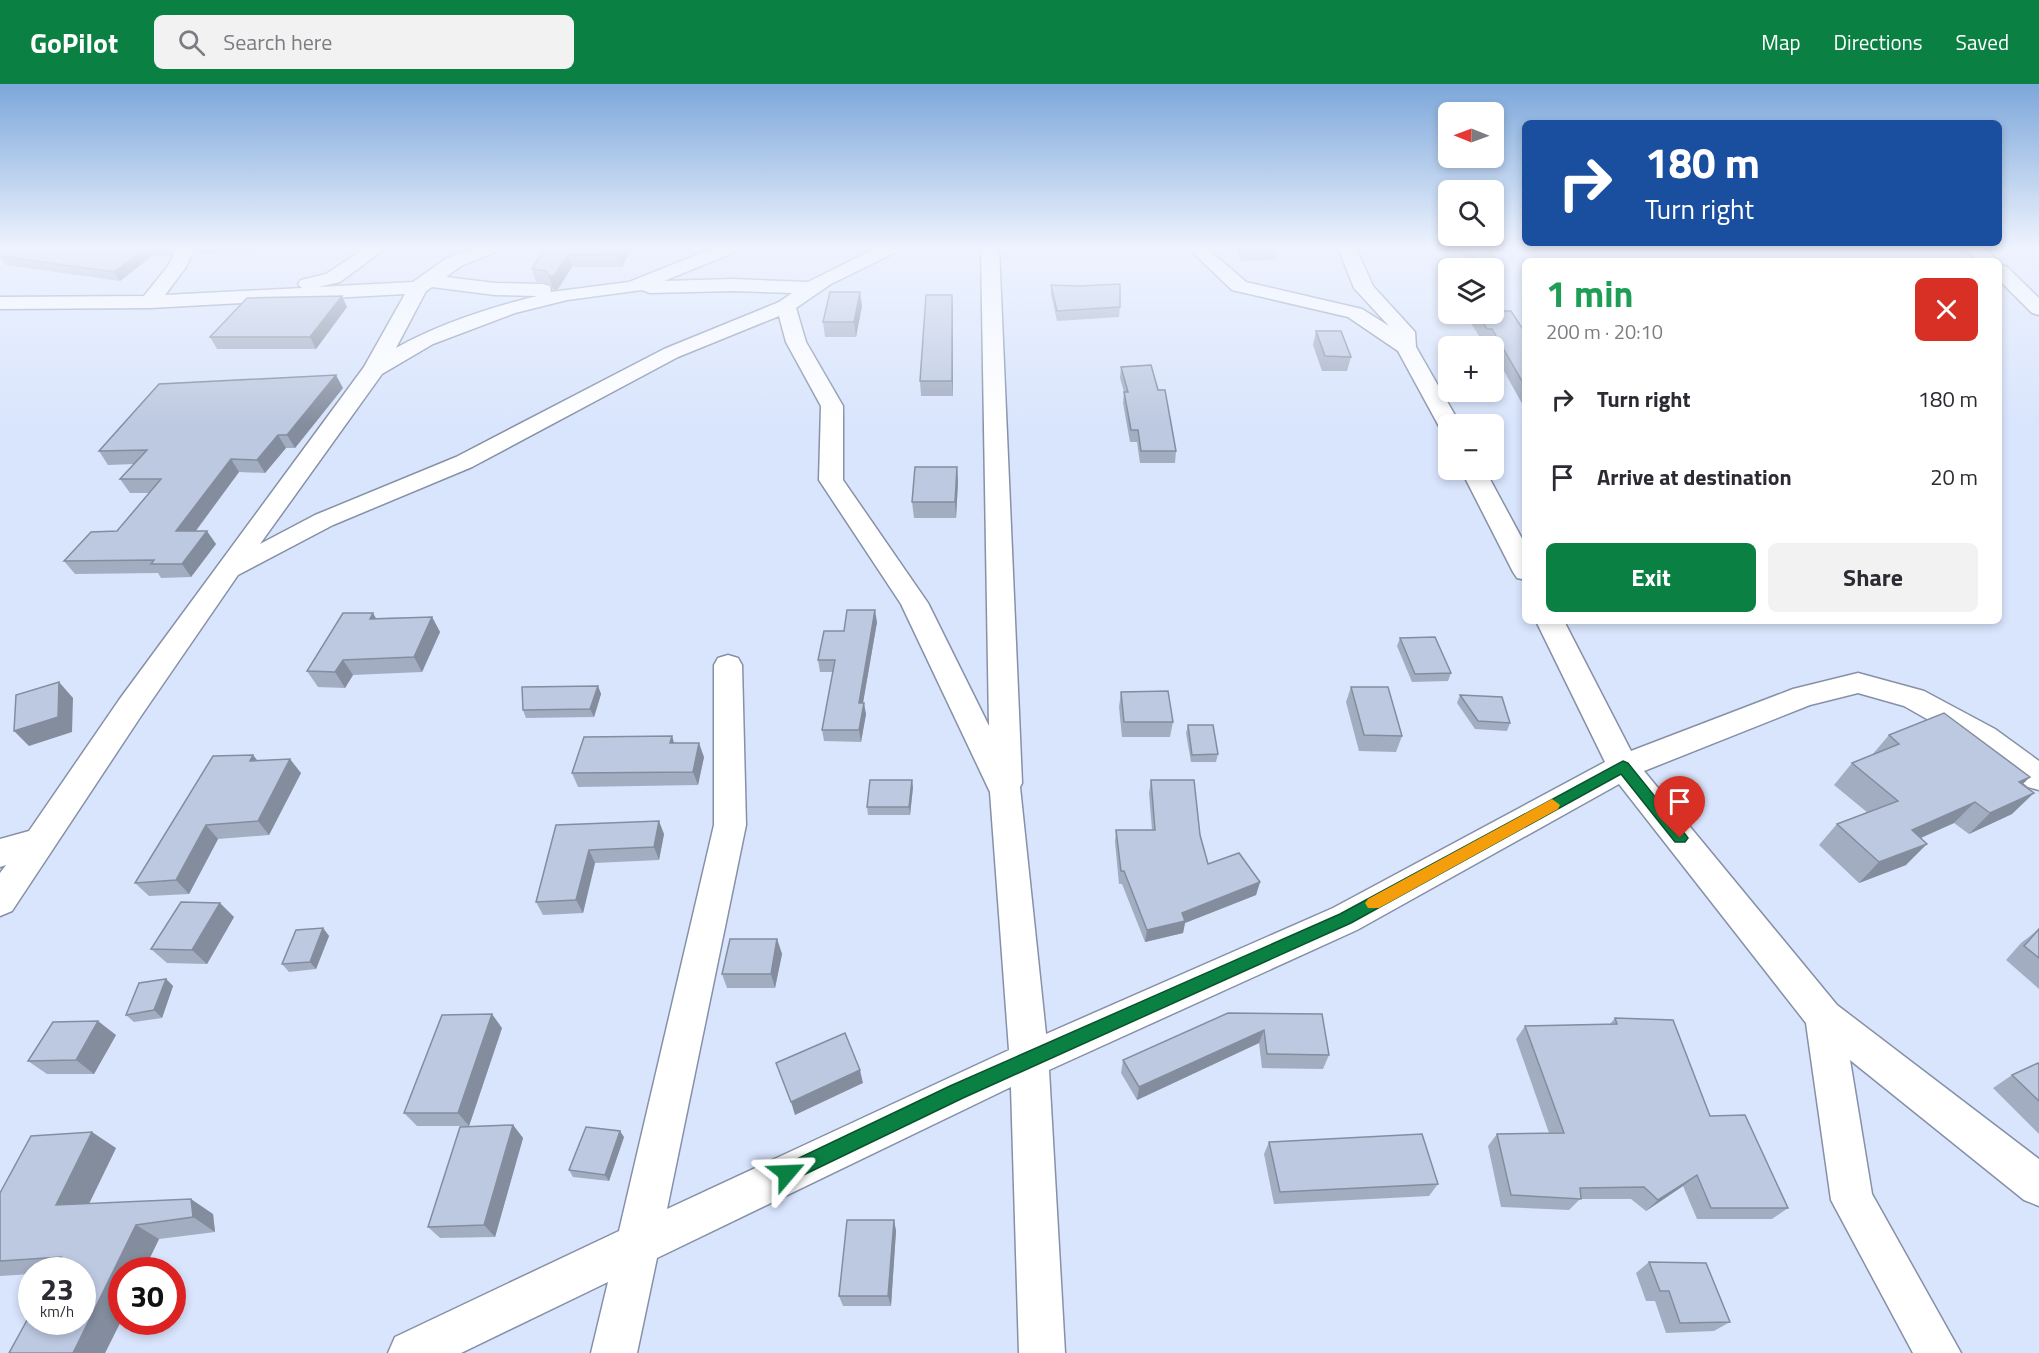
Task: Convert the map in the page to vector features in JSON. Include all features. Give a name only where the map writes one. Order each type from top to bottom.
[{"type":"street","points":[[0,901],[130,708],[323,436],[374,369],[409,307]]},
{"type":"street","points":[[374,369],[426,340],[515,307]]},
{"type":"street","points":[[230,570],[324,520],[464,462],[671,352],[783,307]]},
{"type":"street","points":[[786,307],[796,342],[832,406],[831,480],[914,603],[1006,792]]},
{"type":"street","points":[[992,307],[1006,792],[1029,1060],[1042,1353]]},
{"type":"street","points":[[1330,307],[1355,313],[1406,347]]},
{"type":"street","points":[[1382,307],[1405,332],[1406,347],[1443,414]]},
{"type":"street","points":[[1478,480],[1522,564]]},
{"type":"street","points":[[1552,624],[1623,766],[1824,1017],[2039,1185]]},
{"type":"street","points":[[614,1353],[730,825],[728,665]]},
{"type":"street","points":[[411,1353],[946,1097],[1345,919],[1623,766],[1803,696],[1858,683],[1914,699],[1984,737],[2039,778]]},
{"type":"street","points":[[0,854],[40,841]]},
{"type":"street","points":[[1824,1017],[1852,1200],[1938,1353]]},
{"type":"building","points":[[238,307],[333,307],[310,337],[210,337]]},
{"type":"building","points":[[826,307],[857,307],[854,322],[823,322]]},
{"type":"building","points":[[925,307],[952,307],[952,381],[920,381]]},
{"type":"building","points":[[1056,307],[1117,307],[1057,311]]},
{"type":"building","points":[[1504,311],[1511,311],[1522,328],[1522,381],[1504,350],[1504,336],[1496,336],[1492,329],[1487,329],[1484,324],[1504,324]]},
{"type":"building","points":[[1316,331],[1341,331],[1351,357],[1325,356]]},
{"type":"building","points":[[1151,365],[1158,390],[1165,390],[1176,451],[1141,451],[1138,430],[1131,430],[1124,392],[1128,392],[1121,367]]},
{"type":"building","points":[[336,375],[287,435],[278,435],[257,460],[231,459],[176,531],[207,531],[182,564],[151,564],[154,560],[64,561],[91,532],[117,531],[161,479],[120,479],[147,450],[99,451],[159,384]]},
{"type":"building","points":[[915,467],[957,467],[955,502],[912,502]]},
{"type":"building","points":[[847,610],[875,610],[859,703],[864,703],[859,730],[822,730],[835,660],[818,660],[824,631],[844,631]]},
{"type":"building","points":[[343,613],[373,613],[370,619],[432,617],[414,657],[343,660],[335,672],[307,671]]},
{"type":"building","points":[[1435,637],[1451,673],[1415,674],[1400,638]]},
{"type":"building","points":[[59,682],[58,717],[14,731],[16,695]]},
{"type":"building","points":[[598,686],[590,709],[523,710],[522,687]]},
{"type":"building","points":[[1351,687],[1388,687],[1402,736],[1364,735]]},
{"type":"building","points":[[1168,691],[1173,722],[1124,722],[1121,692]]},
{"type":"building","points":[[1460,695],[1502,697],[1510,723],[1478,721]]},
{"type":"building","points":[[1944,713],[2030,777],[2019,782],[2034,793],[1990,813],[1975,802],[1912,830],[1927,844],[1879,862],[1837,824],[1898,801],[1852,763],[1899,744],[1889,735]]},
{"type":"building","points":[[1188,725],[1213,725],[1218,754],[1192,755]]},
{"type":"building","points":[[672,736],[670,743],[699,743],[693,772],[572,773],[584,737]]},
{"type":"building","points":[[253,755],[250,761],[290,759],[258,821],[206,825],[176,880],[135,883],[213,756]]},
{"type":"building","points":[[870,780],[912,780],[909,807],[867,807]]},
{"type":"building","points":[[1151,780],[1194,780],[1200,835],[1208,864],[1239,853],[1260,882],[1182,913],[1185,921],[1147,930],[1124,871],[1121,871],[1116,830],[1155,830]]},
{"type":"building","points":[[659,821],[654,847],[589,850],[576,900],[536,902],[556,825]]},
{"type":"building","points":[[181,902],[220,903],[192,950],[151,949]]},
{"type":"building","points":[[323,928],[310,962],[282,964],[296,930]]},
{"type":"building","points":[[2039,929],[2039,958],[2024,946]]},
{"type":"building","points":[[730,939],[777,939],[771,974],[722,974]]},
{"type":"building","points":[[166,979],[154,1010],[126,1015],[139,983]]},
{"type":"building","points":[[1228,1013],[1322,1014],[1329,1055],[1267,1054],[1264,1030],[1139,1087],[1123,1060]]},
{"type":"building","points":[[492,1014],[458,1113],[404,1113],[442,1015]]},
{"type":"building","points":[[1615,1018],[1673,1020],[1710,1116],[1745,1115],[1788,1208],[1711,1208],[1697,1175],[1658,1200],[1644,1187],[1580,1188],[1581,1199],[1511,1195],[1497,1134],[1564,1133],[1525,1026],[1617,1024]]},
{"type":"building","points":[[98,1021],[76,1060],[28,1061],[53,1022]]},
{"type":"building","points":[[845,1033],[860,1070],[791,1102],[776,1063]]},
{"type":"building","points":[[2038,1063],[2039,1065],[2039,1101],[2012,1075]]},
{"type":"building","points":[[513,1125],[484,1225],[428,1227],[460,1127]]},
{"type":"building","points":[[586,1127],[620,1131],[605,1175],[569,1170]]},
{"type":"building","points":[[92,1132],[56,1205],[191,1199],[193,1217],[136,1225],[120,1257],[108,1257],[108,1282],[96,1306],[96,1257],[18,1257],[18,1260],[0,1261],[0,1193],[31,1136]]},
{"type":"building","points":[[1422,1134],[1438,1184],[1280,1192],[1269,1142]]},
{"type":"building","points":[[847,1220],[894,1220],[888,1296],[839,1296]]},
{"type":"building","points":[[1649,1262],[1706,1263],[1730,1322],[1680,1323],[1669,1291],[1660,1291]]},
{"type":"building","points":[[19,1335],[82,1335],[73,1353],[9,1353]]},
{"type":"slow traffic","points":[[1373,903],[1552,805]]},
{"type":"route","points":[[787,1173],[957,1092],[1345,919],[1623,766],[1680,838]]}]
